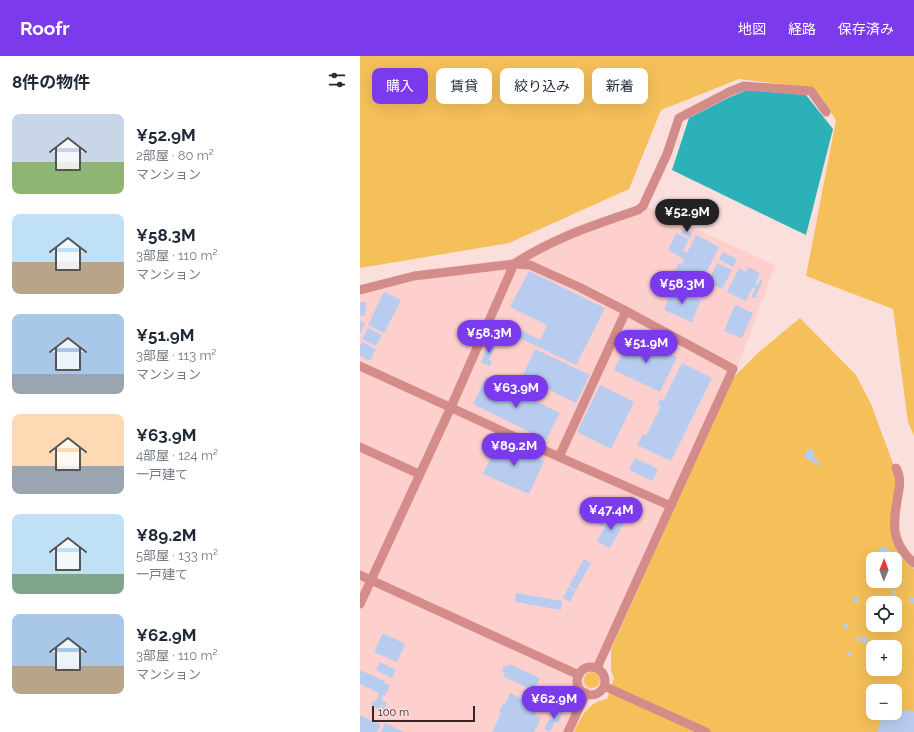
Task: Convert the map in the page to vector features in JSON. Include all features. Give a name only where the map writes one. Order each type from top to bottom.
[{"type":"street","points":[[360,604],[451,407],[514,264],[567,235],[638,210],[643,206],[667,154],[679,118],[729,92],[744,86],[811,91],[826,112]]},
{"type":"street","points":[[360,290],[414,276],[514,264],[530,265],[579,287],[626,311],[733,369],[597,668]]},
{"type":"street","points":[[559,457],[626,311]]},
{"type":"street","points":[[360,366],[559,457],[671,506]]},
{"type":"street","points":[[360,448],[419,474]]},
{"type":"street","points":[[896,468],[900,478],[894,530],[897,543],[909,559],[914,563]]},
{"type":"street","points":[[360,575],[579,675]]},
{"type":"street","points":[[584,668],[597,668],[604,674],[604,686],[594,694],[586,693],[582,691],[578,684],[579,675],[584,668]]},
{"type":"street","points":[[604,686],[706,732]]},
{"type":"street","points":[[568,732],[586,693]]},
{"type":"shaded area","points":[[360,56],[914,56],[914,436],[908,422],[893,309],[806,276],[836,120],[814,88],[739,79],[661,110],[629,189],[509,243],[360,268]]},
{"type":"shaded area","points":[[641,204],[775,265],[734,377],[573,732],[360,732],[360,286],[413,272],[511,259],[571,228]]},
{"type":"shaded area","points":[[800,318],[856,375],[871,404],[895,469],[896,479],[893,541],[898,552],[866,552],[866,588],[902,588],[902,558],[914,569],[914,732],[574,732],[583,715],[590,706],[601,700],[607,699],[614,678],[611,671],[611,649],[733,378],[759,352]]},
{"type":"shaded area","points":[[589,672],[595,672],[600,677],[598,686],[595,688],[589,688],[584,683],[584,677]]},
{"type":"water","points":[[747,90],[806,95],[833,129],[806,235],[672,170],[689,118]]},
{"type":"building","points":[[683,229],[692,233],[690,238],[681,233]]},
{"type":"building","points":[[676,233],[689,239],[683,251],[687,253],[696,235],[719,247],[702,281],[684,271],[680,278],[673,274],[679,263],[682,264],[684,259],[668,250]]},
{"type":"building","points":[[723,252],[737,259],[733,267],[719,259]]},
{"type":"building","points":[[717,263],[732,270],[722,289],[708,282]]},
{"type":"building","points":[[748,267],[760,273],[755,284],[757,285],[760,280],[763,281],[755,298],[751,297],[755,289],[752,288],[746,301],[727,292],[739,268],[746,272]]},
{"type":"building","points":[[529,271],[605,308],[576,365],[516,336],[519,329],[540,340],[547,325],[510,307]]},
{"type":"building","points":[[672,289],[701,300],[692,322],[664,310]]},
{"type":"building","points":[[384,292],[401,300],[384,333],[368,325]]},
{"type":"building","points":[[360,302],[366,302],[365,316],[360,315]]},
{"type":"building","points":[[735,305],[753,313],[742,338],[724,331]]},
{"type":"building","points":[[360,321],[365,323],[360,334]]},
{"type":"building","points":[[368,328],[382,335],[376,346],[362,339]]},
{"type":"building","points":[[631,335],[677,357],[660,392],[614,370]]},
{"type":"building","points":[[490,340],[496,343],[489,360],[492,361],[490,366],[481,363]]},
{"type":"building","points":[[362,342],[376,349],[370,361],[360,356],[360,346]]},
{"type":"building","points":[[535,349],[590,375],[576,403],[522,377]]},
{"type":"building","points":[[682,363],[712,378],[671,461],[637,445],[643,434],[646,436],[661,406],[657,405],[660,399],[663,401]]},
{"type":"building","points":[[486,377],[560,413],[546,440],[473,404]]},
{"type":"building","points":[[600,385],[634,402],[611,449],[577,432]]},
{"type":"building","points":[[499,440],[544,461],[529,494],[483,474]]},
{"type":"building","points":[[813,449],[814,456],[818,461],[819,466],[804,457],[807,450]]},
{"type":"building","points":[[635,458],[658,469],[652,481],[629,470]]},
{"type":"building","points":[[629,500],[640,506],[633,519],[622,513]]},
{"type":"building","points":[[612,514],[625,521],[610,548],[597,541]]},
{"type":"building","points":[[596,515],[606,520],[603,527],[593,521]]},
{"type":"building","points":[[886,548],[890,552],[880,552],[878,549]]},
{"type":"building","points":[[584,559],[591,563],[576,590],[569,586]]},
{"type":"building","points":[[569,587],[576,591],[570,602],[563,598]]},
{"type":"building","points":[[892,590],[896,590],[896,594],[892,594]]},
{"type":"building","points":[[516,593],[562,601],[561,610],[515,602]]},
{"type":"building","points":[[856,597],[859,600],[856,603],[853,600]]},
{"type":"building","points":[[912,597],[915,600],[912,603],[909,600]]},
{"type":"building","points":[[844,624],[848,624],[848,628],[844,628]]},
{"type":"building","points":[[383,633],[405,644],[397,662],[374,652]]},
{"type":"building","points":[[857,637],[861,637],[861,641],[857,641]]},
{"type":"building","points":[[863,638],[867,638],[868,640],[866,640],[866,642],[863,642]]},
{"type":"building","points":[[847,652],[851,652],[851,656],[847,656]]},
{"type":"building","points":[[380,662],[396,670],[392,678],[376,670]]},
{"type":"building","points":[[509,664],[540,678],[534,691],[503,676],[505,672],[502,671],[504,665],[508,667]]},
{"type":"building","points":[[360,670],[385,681],[384,683],[390,685],[385,696],[383,695],[381,700],[387,703],[383,711],[371,705],[374,700],[376,701],[379,693],[360,684]]},
{"type":"building","points":[[560,691],[569,695],[565,703],[557,699]]},
{"type":"building","points":[[510,693],[523,699],[524,696],[529,698],[527,701],[539,706],[535,715],[541,718],[534,732],[492,732],[501,713],[499,712],[503,703],[505,704]]},
{"type":"building","points":[[557,708],[564,711],[558,723],[555,722],[550,732],[544,729],[549,719],[552,720]]},
{"type":"building","points":[[902,711],[914,711],[914,732],[877,732],[881,720],[902,720]]},
{"type":"building","points":[[360,715],[381,725],[377,732],[360,732]]},
{"type":"building","points":[[385,723],[404,732],[381,732]]}]
